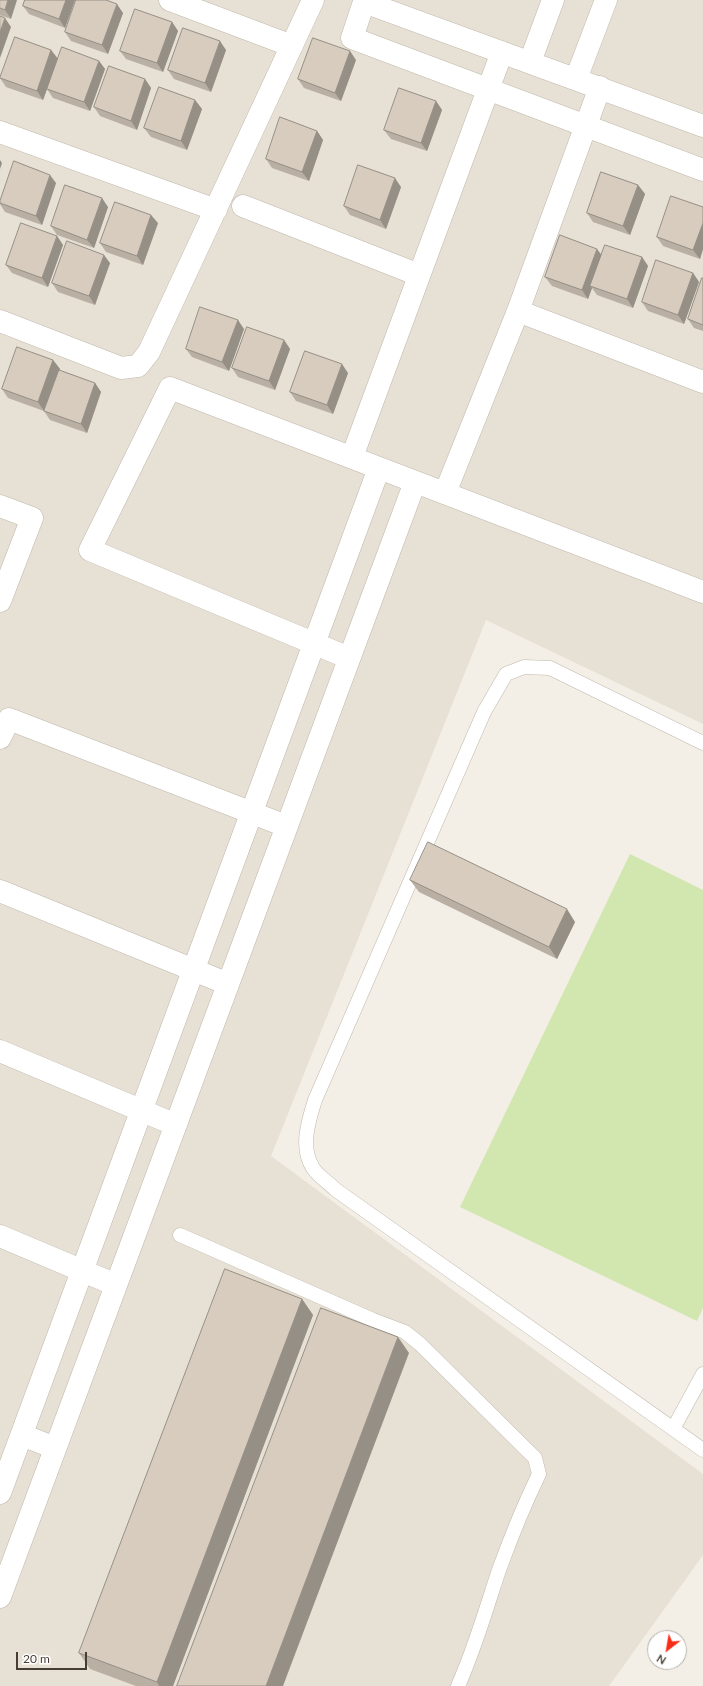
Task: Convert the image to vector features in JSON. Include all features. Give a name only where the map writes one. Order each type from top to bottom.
[{"type":"street","points":[[170,0],[292,46]]},
{"type":"street","points":[[0,321],[121,368],[138,366],[149,352],[314,0]]},
{"type":"street","points":[[530,62],[553,0]]},
{"type":"street","points":[[576,79],[606,0]]},
{"type":"street","points":[[703,126],[600,87],[364,2],[352,38],[703,170]]},
{"type":"street","points":[[352,457],[502,52]]},
{"type":"street","points":[[445,493],[518,311],[600,87]]},
{"type":"street","points":[[0,132],[216,210]]},
{"type":"street","points":[[243,206],[419,275]]},
{"type":"street","points":[[518,311],[703,382]]},
{"type":"street","points":[[349,658],[90,550],[170,388],[703,592]]},
{"type":"street","points":[[0,1493],[380,468]]},
{"type":"street","points":[[0,1597],[415,482]]},
{"type":"street","points":[[0,506],[32,518],[0,601]]},
{"type":"street","points":[[0,738],[9,719],[286,826]]},
{"type":"street","points":[[0,891],[228,984]]},
{"type":"street","points":[[0,1051],[176,1125]]},
{"type":"street","points":[[0,1236],[116,1285]]},
{"type":"street","points":[[22,1435],[55,1448]]},
{"type":"lane","points":[[703,743],[550,668],[524,667],[506,674],[484,712],[315,1100],[308,1124],[306,1150],[313,1168],[336,1190],[703,1450]]},
{"type":"lane","points":[[180,1235],[372,1320],[404,1332],[420,1344],[535,1458],[539,1474],[522,1510],[499,1569],[468,1664],[458,1686]]},
{"type":"lane","points":[[673,1429],[703,1374]]},
{"type":"shaded area","points":[[0,0],[703,0],[703,724],[486,620],[271,1156],[703,1474],[703,1555],[649,1630],[647,1630],[647,1633],[609,1686],[0,1686]]},
{"type":"green space","points":[[630,854],[703,890],[703,1308],[697,1321],[460,1207]]},
{"type":"building","points":[[0,0],[8,0],[5,10],[0,8]]},
{"type":"building","points":[[25,0],[66,0],[59,19],[23,6]]},
{"type":"building","points":[[76,0],[106,0],[117,4],[102,45],[65,32]]},
{"type":"building","points":[[135,9],[172,22],[157,63],[120,51]]},
{"type":"building","points":[[0,16],[5,18],[0,32]]},
{"type":"building","points":[[183,28],[220,41],[205,83],[168,70]]},
{"type":"building","points":[[15,37],[51,50],[37,91],[0,78]]},
{"type":"building","points":[[313,38],[350,51],[335,93],[298,79]]},
{"type":"building","points":[[62,47],[99,61],[84,102],[47,89]]},
{"type":"building","points":[[109,66],[145,79],[131,121],[94,107]]},
{"type":"building","points":[[159,87],[195,100],[181,141],[144,128]]},
{"type":"building","points":[[399,88],[436,101],[421,143],[384,130]]},
{"type":"building","points":[[280,117],[317,131],[302,172],[266,159]]},
{"type":"building","points":[[14,161],[50,175],[36,216],[0,203]]},
{"type":"building","points":[[358,165],[395,178],[380,220],[344,206]]},
{"type":"building","points":[[601,172],[638,185],[623,226],[587,213]]},
{"type":"building","points":[[65,185],[102,198],[87,240],[51,226]]},
{"type":"building","points":[[671,196],[703,207],[703,223],[693,250],[657,237]]},
{"type":"building","points":[[115,202],[151,215],[137,256],[100,243]]},
{"type":"building","points":[[21,223],[57,236],[42,278],[6,265]]},
{"type":"building","points":[[560,235],[597,249],[582,290],[545,277]]},
{"type":"building","points":[[67,241],[104,255],[89,296],[52,283]]},
{"type":"building","points":[[605,245],[642,257],[627,299],[590,286]]},
{"type":"building","points":[[656,260],[693,273],[678,315],[642,302]]},
{"type":"building","points":[[703,278],[703,325],[688,319]]},
{"type":"building","points":[[200,307],[238,320],[222,362],[186,349]]},
{"type":"building","points":[[247,327],[284,340],[269,381],[232,368]]},
{"type":"building","points":[[17,347],[53,360],[38,402],[2,389]]},
{"type":"building","points":[[305,351],[342,364],[327,405],[290,392]]},
{"type":"building","points":[[59,370],[95,383],[81,424],[44,411]]},
{"type":"building","points":[[428,842],[567,909],[549,947],[410,880]]},
{"type":"building","points":[[225,1269],[302,1299],[157,1682],[79,1653]]},
{"type":"building","points":[[321,1308],[398,1337],[266,1686],[177,1686]]}]
